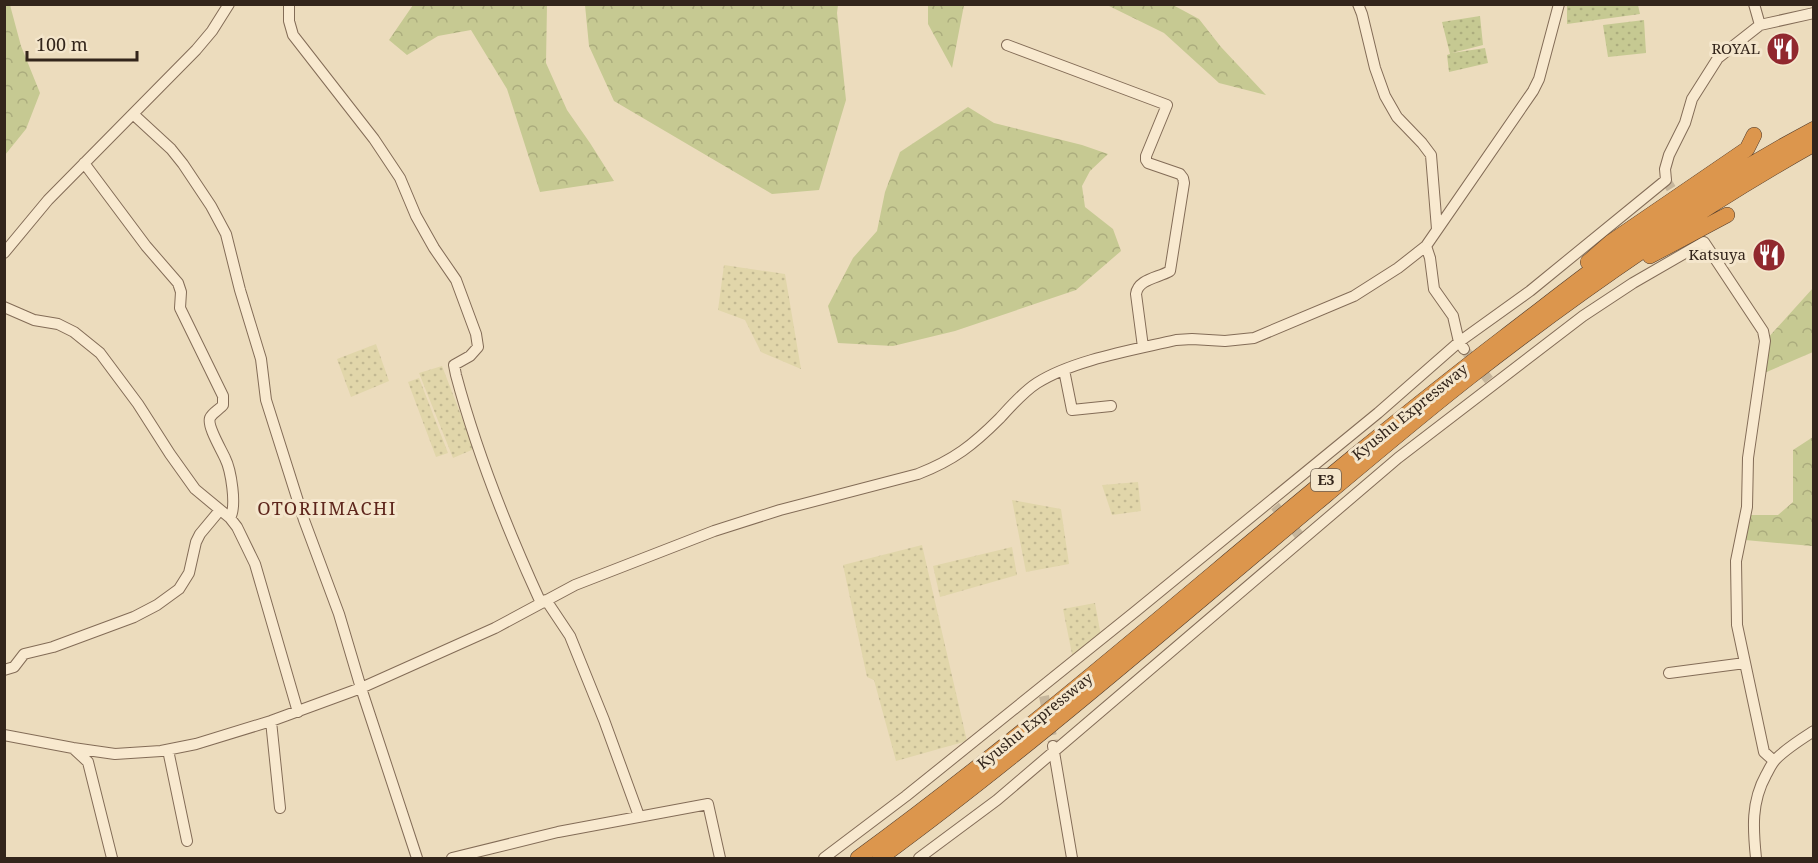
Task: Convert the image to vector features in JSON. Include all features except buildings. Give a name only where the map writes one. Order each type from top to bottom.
[{"type":"highway","name":"Kyushu Expressway","points":[[858,858],[916,817],[1043,716],[1282,515],[1443,384],[1605,260],[1694,200],[1814,129]]},
{"type":"highway","points":[[1443,384],[1611,242],[1747,149],[1754,135]]},
{"type":"highway","name":"Kyushu Expressway","points":[[880,858],[1016,754],[1388,443],[1518,340],[1665,235],[1814,144]]},
{"type":"highway","points":[[1518,340],[1644,260],[1726,215]]},
{"type":"street","points":[[4,253],[48,200],[196,50],[212,31],[229,4]]},
{"type":"street","points":[[289,4],[289,21],[293,35],[374,139],[400,178],[416,216],[456,280],[476,334],[478,347],[470,356],[454,365],[502,517],[543,602],[570,636],[639,816]]},
{"type":"street","points":[[1358,4],[1385,96],[1397,117],[1431,155],[1437,229]]},
{"type":"street","points":[[4,735],[73,748],[131,754],[196,744],[271,721],[361,688],[495,628],[575,585],[714,531],[780,510],[937,467],[972,444],[1034,385],[1064,370],[1143,347],[1184,339],[1225,341],[1254,338],[1354,296],[1398,268],[1425,246],[1437,229],[1533,91],[1539,79],[1558,4]]},
{"type":"street","points":[[1754,4],[1760,25]]},
{"type":"street","points":[[824,858],[1043,692],[1273,504],[1392,401],[1666,180],[1665,169],[1669,155],[1685,123],[1692,99],[1718,57],[1760,25],[1814,13]]},
{"type":"street","points":[[1006,45],[1167,105],[1146,160],[1148,163],[1180,174],[1184,183],[1170,271],[1137,287],[1143,347]]},
{"type":"street","points":[[134,114],[171,149],[183,164],[211,206],[226,234],[261,359],[266,400],[304,520],[339,614],[417,858]]},
{"type":"street","points":[[84,163],[146,246],[181,288],[180,308],[223,396],[224,405],[209,420],[230,470],[232,496],[230,518]]},
{"type":"street","points":[[919,858],[997,800],[1053,746],[1162,660],[1301,537],[1492,383],[1583,316],[1704,242],[1763,331],[1765,340],[1748,458],[1747,507],[1736,561],[1737,625],[1764,752],[1774,761]]},
{"type":"street","points":[[1425,246],[1430,258],[1434,289],[1453,316],[1462,346]]},
{"type":"street","points":[[4,307],[34,320],[58,324],[74,332],[100,353],[138,404],[195,489],[230,518],[255,564],[298,712]]},
{"type":"street","points":[[1064,370],[1072,410],[1111,406]]},
{"type":"street","points":[[4,670],[14,667],[24,654],[53,647],[134,616],[157,605],[179,589],[189,573],[200,534],[220,510]]},
{"type":"street","points":[[1669,673],[1745,663]]},
{"type":"street","points":[[271,721],[280,808]]},
{"type":"street","points":[[1756,858],[1753,815],[1757,795],[1774,761],[1792,745],[1814,731]]},
{"type":"street","points":[[1053,746],[1072,858]]},
{"type":"street","points":[[73,748],[88,762],[108,858]]},
{"type":"street","points":[[168,750],[187,841]]},
{"type":"street","points":[[452,858],[558,832],[708,804],[720,858]]},
{"type":"shaded area","points":[[724,265],[785,274],[801,369],[761,352],[745,320],[718,310]]},
{"type":"shaded area","points":[[376,344],[389,381],[351,397],[337,359]]},
{"type":"shaded area","points":[[442,366],[474,449],[453,458],[419,373]]},
{"type":"shaded area","points":[[419,378],[448,453],[436,457],[408,382]]},
{"type":"shaded area","points":[[1138,482],[1141,511],[1112,515],[1102,485]]},
{"type":"shaded area","points":[[1012,500],[1061,509],[1069,564],[1026,572]]},
{"type":"shaded area","points":[[922,545],[967,741],[896,761],[874,680],[867,677],[843,565]]},
{"type":"shaded area","points":[[1012,547],[1017,575],[940,597],[933,566]]},
{"type":"shaded area","points":[[1095,603],[1101,636],[1073,659],[1063,609]]},
{"type":"green space","points":[[4,5],[10,5],[21,46],[40,93],[26,129],[5,155]]},
{"type":"green space","points":[[413,5],[547,5],[546,63],[567,110],[614,181],[540,192],[507,89],[471,30],[438,36],[407,55],[389,40]]},
{"type":"green space","points":[[585,5],[838,5],[846,100],[819,190],[772,194],[614,101],[589,46]]},
{"type":"green space","points":[[928,5],[964,5],[952,68],[928,24]]},
{"type":"green space","points":[[1107,5],[1173,5],[1199,19],[1221,47],[1266,95],[1219,83],[1164,33]]},
{"type":"green space","points":[[1567,5],[1638,5],[1640,14],[1567,24]]},
{"type":"green space","points":[[1480,16],[1483,45],[1452,53],[1485,48],[1488,63],[1449,72],[1447,55],[1450,54],[1442,22]]},
{"type":"green space","points":[[1644,20],[1646,53],[1608,57],[1603,25]]},
{"type":"green space","points":[[968,107],[994,123],[1082,145],[1108,154],[1090,171],[1082,186],[1085,207],[1113,229],[1121,251],[1076,290],[955,331],[893,346],[838,343],[828,306],[853,258],[877,231],[885,192],[900,152]]},
{"type":"green space","points":[[1813,288],[1813,352],[1762,374],[1766,340]]},
{"type":"green space","points":[[1813,437],[1813,548],[1812,546],[1745,540],[1748,515],[1778,515],[1793,502],[1793,450]]},
{"type":"tunnel","points":[[1666,180],[1680,203]]},
{"type":"tunnel","points":[[1464,349],[1489,380]]},
{"type":"tunnel","points":[[1275,506],[1299,535]]},
{"type":"tunnel","points":[[1044,696],[1053,742]]},
{"type":"place","name":"ROYAL","points":[[1783,49]]},
{"type":"place","name":"Katsuya","points":[[1769,255]]},
{"type":"district","name":"OTORIIMACHI","points":[[327,509]]}]
